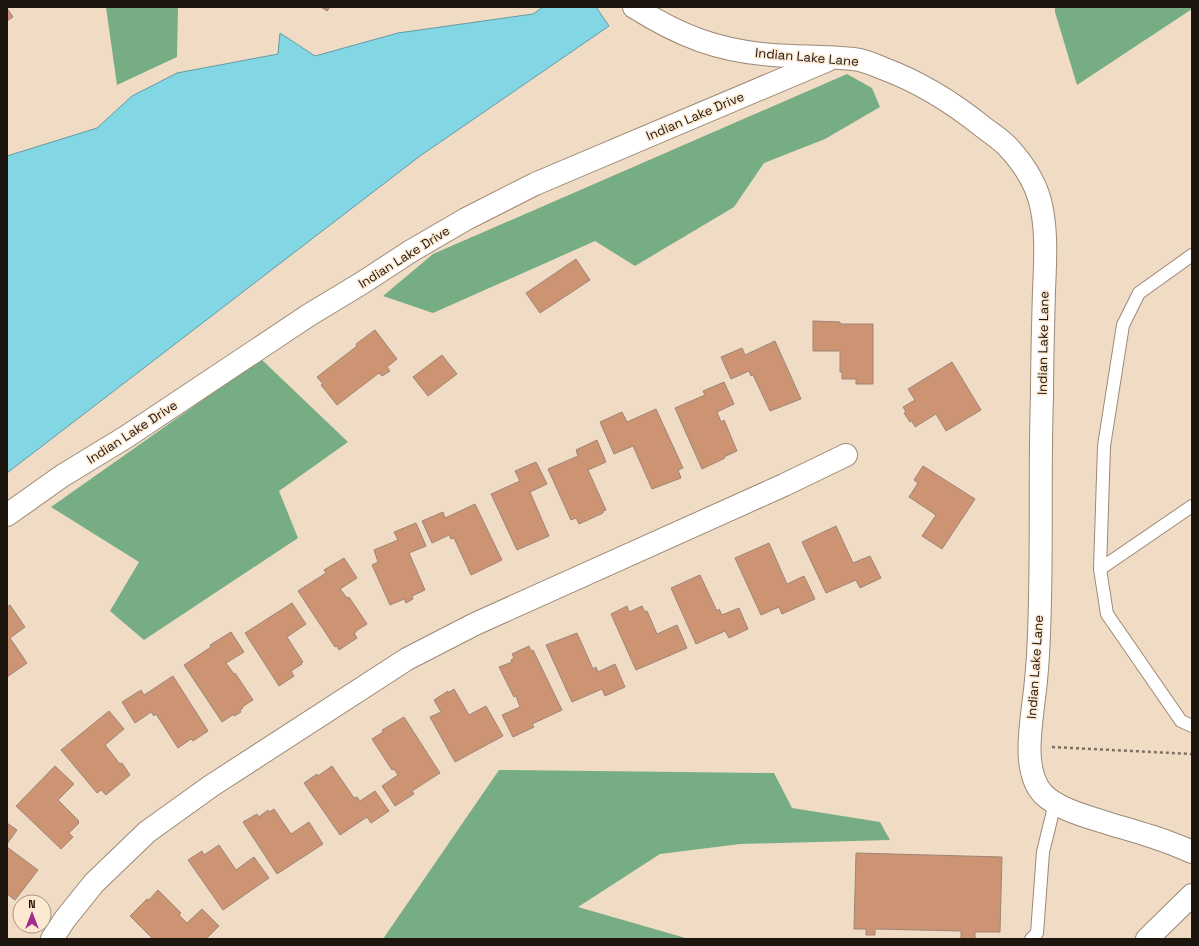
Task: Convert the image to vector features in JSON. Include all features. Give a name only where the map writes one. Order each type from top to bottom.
[{"type":"street","name":"Indian Lake Lane","points":[[634,7],[680,33],[706,43],[732,50],[770,55],[855,59],[904,76],[941,96],[1004,143],[1019,160],[1031,178],[1042,211],[1045,254],[1039,632],[1037,675],[1029,746],[1031,766],[1037,785],[1042,792],[1055,803],[1090,817],[1173,844],[1192,852]]},
{"type":"street","name":"Indian Lake Drive","points":[[7,515],[62,476],[126,437],[309,315],[411,251],[466,219],[535,184],[833,58]]},
{"type":"street","points":[[52,939],[65,919],[94,883],[147,832],[211,786],[407,659],[475,624],[846,455]]},
{"type":"street","points":[[1146,939],[1192,895]]},
{"type":"lane","points":[[1192,256],[1139,293],[1123,325],[1104,446],[1100,570],[1107,614],[1181,721],[1192,726]]},
{"type":"lane","points":[[1100,570],[1192,506]]},
{"type":"lane","points":[[1031,939],[1037,933],[1043,852],[1055,803]]},
{"type":"path","points":[[1029,746],[1192,754]]},
{"type":"green space","points":[[106,7],[178,7],[177,57],[117,85]]},
{"type":"green space","points":[[1055,7],[1192,7],[1192,9],[1077,85],[1055,12]]},
{"type":"green space","points":[[847,74],[872,88],[880,107],[825,139],[764,163],[734,207],[635,266],[595,241],[433,313],[383,296],[433,254]]},
{"type":"green space","points":[[261,359],[348,442],[279,491],[298,538],[144,640],[110,611],[139,562],[51,507]]},
{"type":"green space","points":[[499,770],[774,773],[792,808],[880,822],[890,840],[740,844],[660,854],[578,907],[689,939],[383,939]]},
{"type":"water","points":[[543,7],[596,7],[609,26],[420,156],[7,473],[7,156],[97,128],[132,96],[177,73],[278,54],[280,33],[315,56],[398,33],[533,14]]},
{"type":"building","points":[[321,7],[330,7],[327,11]]},
{"type":"building","points":[[7,8],[13,17],[7,21]]},
{"type":"building","points":[[576,259],[590,280],[540,313],[526,293]]},
{"type":"building","points":[[813,321],[840,322],[840,324],[873,324],[873,384],[856,384],[856,379],[842,379],[842,372],[840,372],[840,351],[813,351]]},
{"type":"building","points":[[375,330],[397,359],[387,367],[390,371],[382,376],[379,373],[337,405],[321,385],[323,384],[317,377]]},
{"type":"building","points":[[775,341],[801,399],[770,411],[753,375],[751,376],[749,371],[731,379],[721,357],[742,348],[745,355]]},
{"type":"building","points":[[442,355],[457,374],[428,396],[413,377]]},
{"type":"building","points":[[952,362],[981,410],[946,431],[936,414],[915,427],[912,421],[910,422],[904,413],[906,412],[903,407],[915,400],[908,389]]},
{"type":"building","points":[[724,382],[734,404],[717,412],[721,422],[724,420],[737,451],[702,469],[675,408],[705,395],[703,391]]},
{"type":"building","points":[[656,409],[683,468],[678,470],[681,478],[652,489],[633,446],[614,454],[600,422],[622,412],[627,422]]},
{"type":"building","points":[[597,440],[606,462],[588,470],[606,510],[603,511],[603,513],[579,524],[576,518],[571,520],[548,469],[578,456],[576,450]]},
{"type":"building","points":[[536,462],[547,484],[530,492],[549,536],[517,550],[491,494],[520,481],[515,471]]},
{"type":"building","points":[[923,466],[975,499],[942,549],[922,536],[936,515],[909,497],[918,483],[914,480]]},
{"type":"building","points":[[475,504],[502,560],[471,575],[454,538],[451,539],[449,535],[432,543],[422,521],[443,512],[445,518]]},
{"type":"building","points":[[416,523],[426,546],[409,553],[425,590],[412,596],[413,599],[406,603],[404,599],[390,605],[372,565],[378,562],[374,550],[398,540],[394,532]]},
{"type":"building","points":[[836,526],[853,563],[870,556],[881,578],[860,588],[856,580],[826,593],[802,542]]},
{"type":"building","points":[[769,543],[787,584],[804,576],[815,599],[782,614],[779,607],[761,615],[735,558]]},
{"type":"building","points":[[344,558],[357,578],[340,589],[347,598],[349,597],[367,624],[354,633],[357,638],[339,650],[337,646],[335,647],[298,591],[326,573],[324,570]]},
{"type":"building","points":[[700,575],[717,611],[719,609],[722,615],[739,608],[748,629],[729,638],[725,631],[696,644],[671,588]]},
{"type":"building","points":[[292,603],[306,624],[287,637],[303,662],[291,671],[294,676],[279,686],[245,633]]},
{"type":"building","points":[[10,605],[25,627],[10,638],[27,663],[7,677],[7,607]]},
{"type":"building","points":[[627,606],[629,612],[642,606],[645,612],[647,611],[657,634],[677,625],[687,648],[636,670],[611,614]]},
{"type":"building","points":[[231,632],[244,652],[226,663],[234,674],[235,673],[253,700],[242,707],[243,708],[240,710],[241,712],[234,716],[234,714],[222,722],[184,665],[211,647],[210,645]]},
{"type":"building","points":[[577,633],[593,669],[596,667],[598,672],[615,664],[625,687],[605,696],[602,689],[572,702],[546,645]]},
{"type":"building","points":[[529,646],[531,651],[533,650],[562,710],[532,724],[534,727],[513,737],[502,715],[520,707],[516,696],[514,697],[499,667],[512,662],[511,660],[514,658],[512,654]]},
{"type":"building","points":[[173,676],[208,731],[193,741],[191,739],[178,748],[156,714],[154,716],[151,712],[135,723],[122,702],[141,690],[144,695]]},
{"type":"building","points":[[454,689],[469,715],[486,706],[503,736],[455,762],[430,717],[441,712],[434,700]]},
{"type":"building","points":[[109,711],[124,729],[105,745],[120,764],[122,763],[130,775],[106,795],[101,790],[97,793],[61,750]]},
{"type":"building","points":[[404,717],[440,773],[412,791],[414,794],[395,806],[382,786],[398,775],[394,769],[392,770],[372,739],[383,732],[382,730]]},
{"type":"building","points":[[55,766],[74,784],[58,800],[79,821],[79,823],[69,833],[73,837],[61,849],[16,806]]},
{"type":"building","points":[[332,766],[354,798],[357,797],[360,801],[375,791],[389,811],[371,823],[367,817],[340,835],[304,783],[317,774],[318,776]]},
{"type":"building","points":[[274,809],[291,834],[309,822],[323,844],[277,874],[243,822],[257,814],[260,818],[260,816],[268,810],[269,812]]},
{"type":"building","points":[[7,823],[17,830],[7,844]]},
{"type":"building","points":[[219,845],[236,870],[254,857],[269,878],[223,910],[188,860],[202,851],[204,855]]},
{"type":"building","points":[[7,847],[38,870],[20,894],[12,894],[12,898],[7,894]]},
{"type":"building","points":[[856,853],[1002,857],[1000,932],[975,932],[975,939],[961,939],[961,931],[875,929],[875,935],[866,935],[866,929],[854,929]]},
{"type":"building","points":[[158,890],[181,913],[179,915],[187,923],[202,909],[219,926],[206,939],[153,939],[130,916],[147,899],[149,900]]}]
